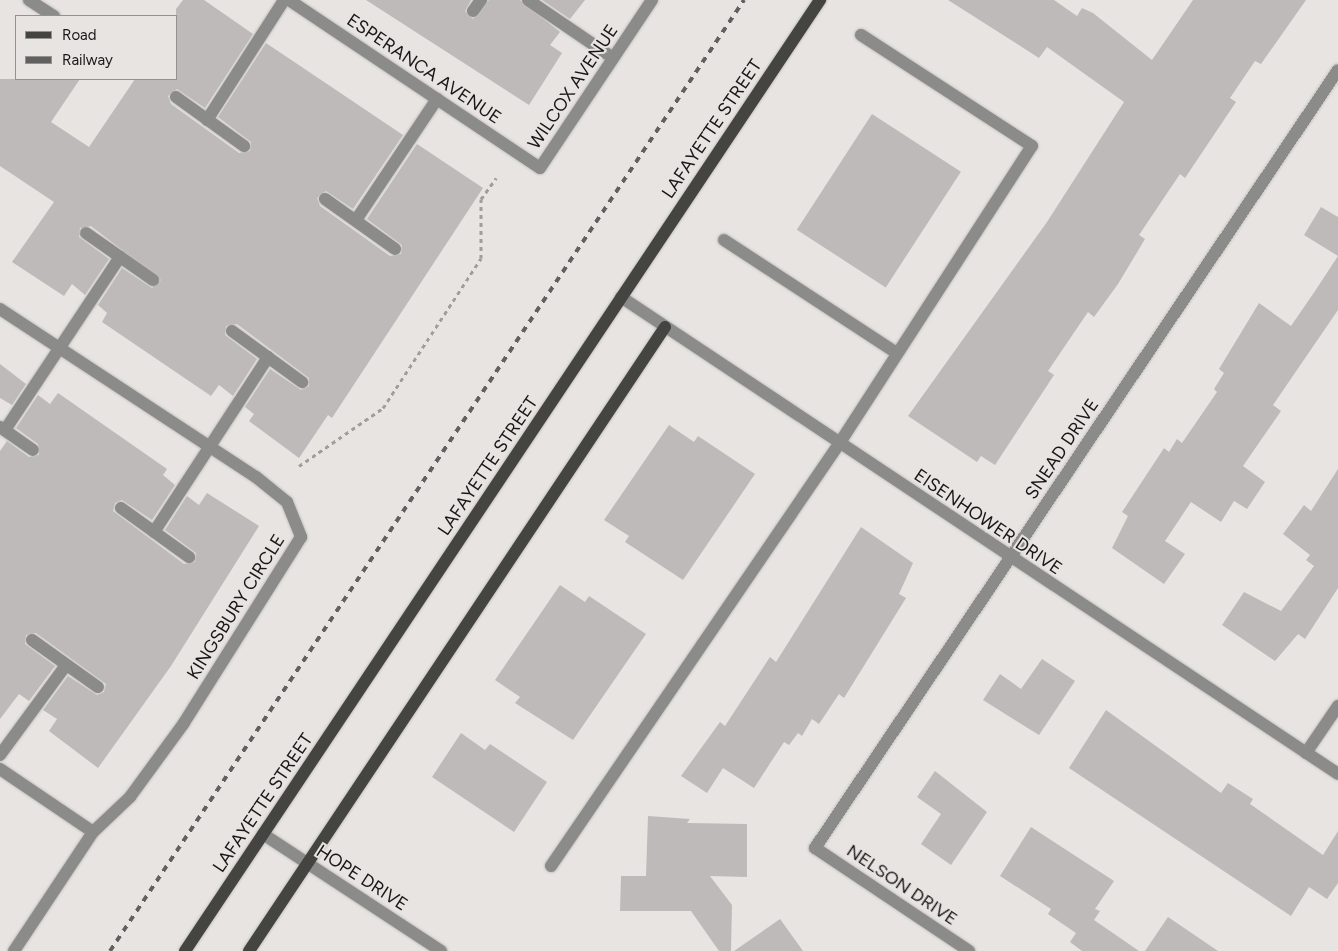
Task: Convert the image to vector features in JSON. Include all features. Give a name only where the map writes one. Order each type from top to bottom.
[{"type":"main road","name":"LAFAYETTE STREET","points":[[185,951],[820,0]]},
{"type":"main road","points":[[249,951],[665,327]]},
{"type":"street","points":[[29,0],[52,15]]},
{"type":"street","points":[[207,120],[284,0]]},
{"type":"street","name":"ESPERANCA AVENUE","points":[[289,0],[540,168]]},
{"type":"street","points":[[473,11],[481,0]]},
{"type":"street","points":[[528,0],[613,58]]},
{"type":"street","name":"WILCOX AVENUE","points":[[540,168],[652,0]]},
{"type":"street","points":[[551,866],[839,444],[895,352],[1032,146],[861,35]]},
{"type":"street","name":"SNEAD DRIVE","points":[[815,848],[1338,70]]},
{"type":"street","points":[[176,97],[244,146]]},
{"type":"street","points":[[356,220],[437,99]]},
{"type":"street","points":[[325,199],[395,249]]},
{"type":"street","points":[[86,233],[153,280]]},
{"type":"street","points":[[724,240],[895,352]]},
{"type":"street","points":[[33,450],[2,428],[60,349],[120,257]]},
{"type":"street","name":"EISENHOWER DRIVE","points":[[621,297],[1010,558],[1338,774]]},
{"type":"street","name":"KINGSBURY CIRCLE","points":[[0,310],[210,447],[287,502],[301,537],[184,723],[130,798],[93,832]]},
{"type":"street","points":[[232,331],[302,382]]},
{"type":"street","points":[[154,532],[268,357]]},
{"type":"street","points":[[121,508],[189,557]]},
{"type":"street","points":[[32,640],[98,686]]},
{"type":"street","points":[[0,755],[66,665]]},
{"type":"street","points":[[1306,753],[1338,706]]},
{"type":"street","points":[[0,769],[93,832],[14,951]]},
{"type":"street","name":"HOPE DRIVE","points":[[263,834],[441,951]]},
{"type":"street","name":"NELSON DRIVE","points":[[815,848],[969,951]]},
{"type":"path","points":[[299,466],[383,408],[481,258],[481,199],[496,178]]},
{"type":"building","points":[[183,0],[204,0],[253,34],[205,108],[177,89],[168,96],[171,104],[239,153],[250,151],[251,142],[218,117],[266,43],[403,135],[353,209],[326,191],[317,198],[320,206],[390,256],[401,254],[402,245],[367,219],[417,144],[483,188],[332,418],[328,415],[299,458],[249,421],[254,414],[245,407],[270,369],[301,390],[309,386],[309,378],[237,324],[226,326],[225,335],[257,359],[233,396],[219,385],[211,396],[102,322],[107,313],[98,305],[122,268],[152,288],[161,280],[91,226],[80,228],[79,237],[109,259],[85,295],[72,284],[64,296],[12,262],[54,202],[0,166],[0,79],[79,80],[51,122],[89,147],[134,80],[178,80],[178,15],[176,15],[176,9]]},
{"type":"building","points":[[366,0],[471,0],[465,11],[473,19],[489,0],[520,0],[560,32],[550,45],[562,53],[529,105]]},
{"type":"building","points":[[542,0],[585,0],[570,19]]},
{"type":"building","points":[[948,0],[1054,0],[1077,16],[1082,8],[1093,13],[1152,60],[1193,0],[1306,0],[1261,64],[1255,61],[1230,98],[1236,102],[1185,178],[1180,174],[1139,235],[1145,239],[1118,284],[1094,317],[1088,312],[1048,371],[1054,375],[995,465],[981,456],[977,462],[908,416],[1047,222],[1124,102],[1047,47],[1039,58]]},
{"type":"building","points":[[872,114],[961,172],[886,287],[797,230]]},
{"type":"building","points":[[1321,207],[1338,217],[1338,256],[1304,235]]},
{"type":"building","points":[[1338,256],[1338,310],[1273,405],[1281,411],[1243,466],[1265,482],[1247,509],[1234,501],[1221,522],[1191,502],[1165,541],[1185,554],[1164,584],[1112,548],[1128,516],[1122,512],[1164,448],[1169,452],[1177,439],[1182,443],[1217,392],[1214,389],[1224,373],[1219,369],[1259,303],[1291,326]]},
{"type":"building","points":[[0,364],[26,384],[12,405],[0,398]]},
{"type":"building","points":[[58,393],[167,469],[163,475],[175,485],[152,520],[122,500],[115,503],[113,511],[184,564],[195,562],[196,553],[165,530],[187,496],[199,505],[207,493],[259,526],[171,666],[98,768],[49,731],[57,719],[43,710],[68,676],[97,695],[104,692],[106,684],[36,633],[26,635],[25,644],[55,666],[29,701],[19,694],[0,719],[0,451],[7,441],[29,457],[39,455],[38,444],[16,428],[38,395],[50,404]]},
{"type":"building","points":[[669,425],[694,442],[698,436],[755,474],[683,580],[625,542],[629,536],[604,520]]},
{"type":"building","points":[[1338,469],[1338,588],[1305,639],[1298,634],[1275,661],[1222,625],[1244,592],[1281,611],[1314,566],[1306,560],[1310,555],[1283,534],[1304,505],[1311,511]]},
{"type":"building","points":[[861,527],[913,563],[899,594],[906,598],[844,698],[839,694],[819,724],[812,719],[802,736],[798,733],[789,745],[784,742],[754,788],[723,768],[707,793],[681,776],[720,722],[725,726],[770,657],[776,662]]},
{"type":"building","points":[[560,585],[585,602],[589,596],[646,634],[573,740],[515,703],[520,697],[495,680]]},
{"type":"building","points":[[1042,659],[1075,681],[1039,735],[983,700],[1000,674],[1021,689]]},
{"type":"building","points":[[1106,710],[1221,793],[1228,783],[1253,799],[1250,804],[1323,855],[1338,831],[1338,883],[1327,899],[1309,887],[1291,916],[1069,768]]},
{"type":"building","points":[[461,733],[485,750],[490,744],[547,782],[514,832],[432,777]]},
{"type":"building","points":[[935,771],[987,812],[951,865],[921,844],[941,814],[917,797]]},
{"type":"building","points":[[648,816],[690,819],[687,823],[747,824],[747,877],[710,876],[732,905],[731,951],[719,951],[691,911],[620,911],[621,876],[646,876]]},
{"type":"building","points":[[1031,827],[1114,881],[1095,909],[1100,911],[1094,920],[1139,951],[1082,951],[1070,942],[1076,933],[1048,914],[1051,909],[1000,876]]},
{"type":"building","points":[[1168,917],[1218,951],[1145,951]]},
{"type":"building","points":[[780,919],[803,951],[734,951]]},
{"type":"railway","points":[[110,951],[744,0]]}]
